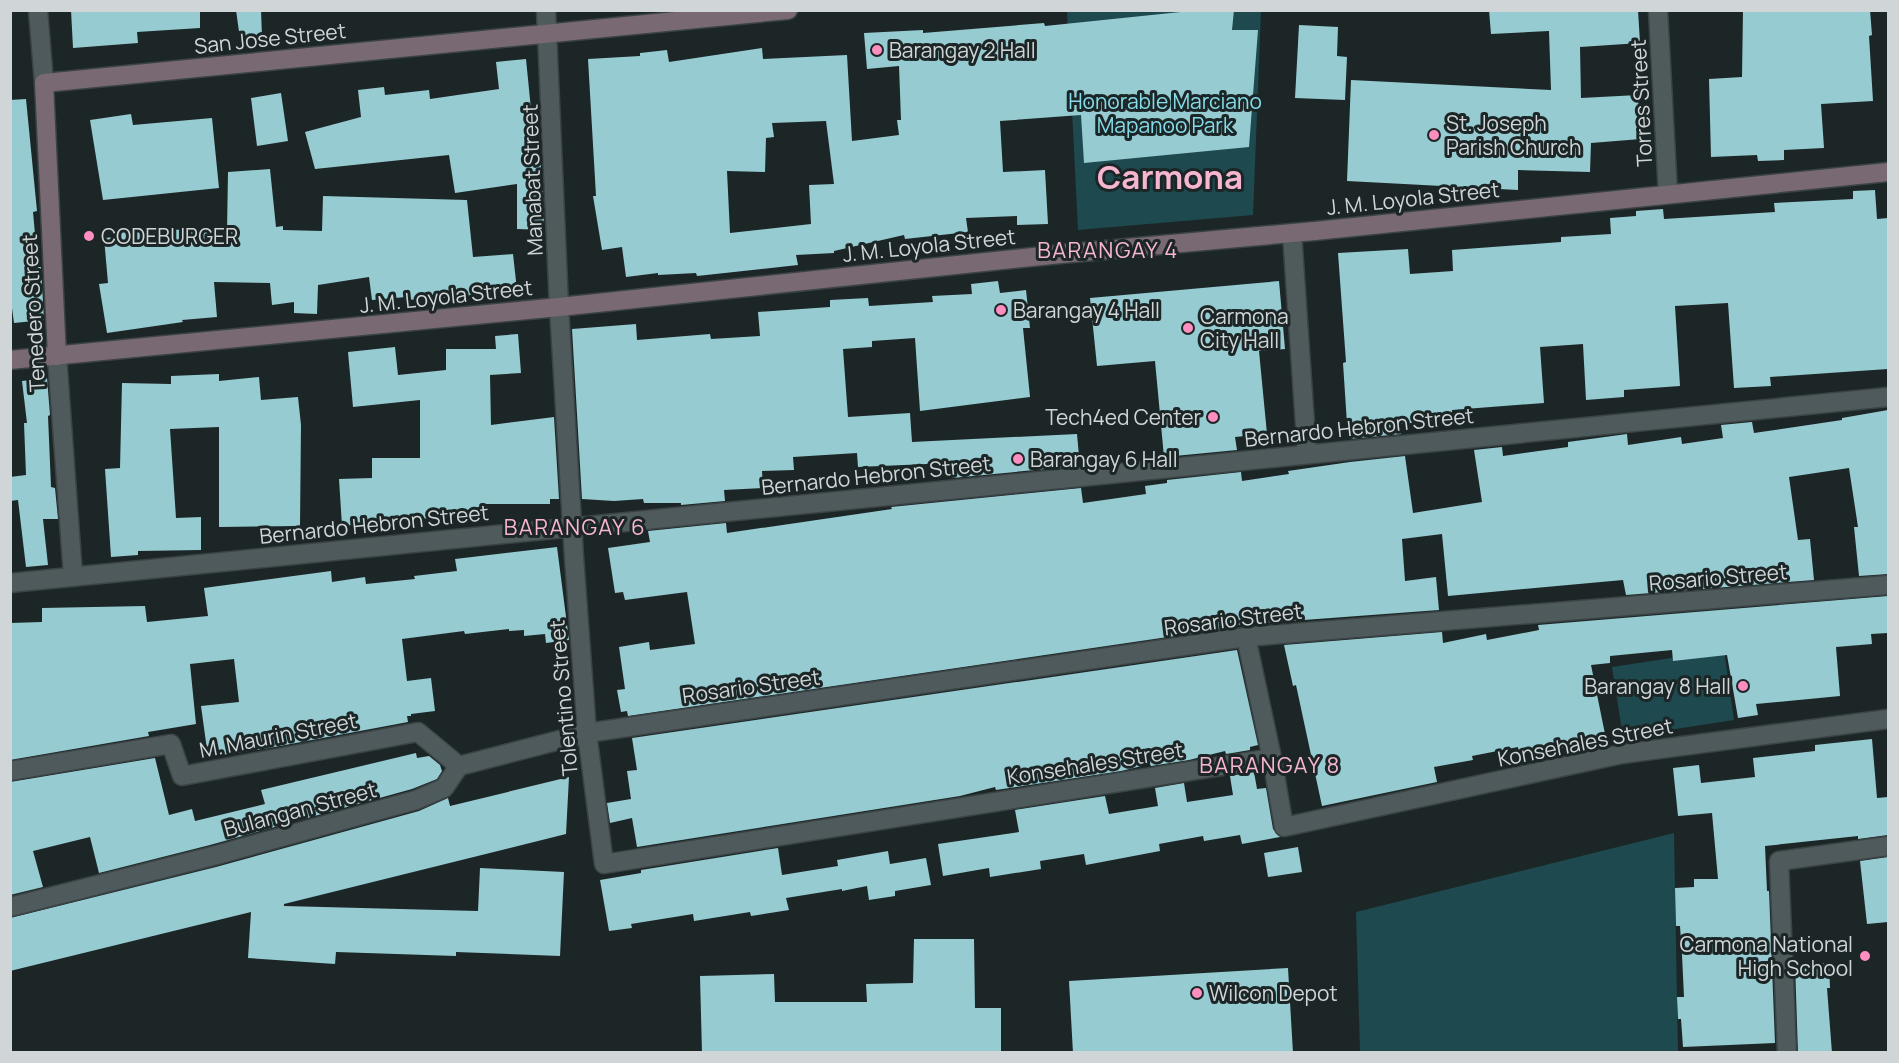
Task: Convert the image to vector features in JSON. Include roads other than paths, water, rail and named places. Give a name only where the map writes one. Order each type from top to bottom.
[{"type":"main road","name":"San Jose Street","points":[[44,83],[788,10]]},
{"type":"main road","name":"Tenedero Street","points":[[44,83],[57,356]]},
{"type":"main road","name":"J. M. Loyola Street","points":[[10,360],[559,307],[1061,254],[1292,233],[1888,172]]},
{"type":"street","name":"Tenedero Street","points":[[38,10],[44,83]]},
{"type":"street","name":"Manabat Street","points":[[546,10],[549,34],[559,307],[574,527]]},
{"type":"street","name":"Torres Street","points":[[1658,10],[1668,194]]},
{"type":"street","points":[[1292,233],[1307,454]]},
{"type":"street","name":"Tenedero Street","points":[[57,356],[73,576]]},
{"type":"street","name":"Bernardo Hebron Street","points":[[10,582],[1888,397]]},
{"type":"street","name":"Tolentino Street","points":[[574,527],[587,733],[604,864]]},
{"type":"street","name":"Rosario Street","points":[[587,733],[1246,637],[1888,585]]},
{"type":"street","points":[[1246,637],[1272,758]]},
{"type":"street","name":"Konsehales Street","points":[[604,864],[1272,758],[1284,827],[1622,754],[1888,719]]},
{"type":"street","name":"M. Maurin Street","points":[[10,771],[171,744],[182,776],[418,732],[459,766]]},
{"type":"street","points":[[459,766],[587,733]]},
{"type":"street","name":"Bulangan Street","points":[[10,907],[213,856],[416,800],[444,788],[459,766]]},
{"type":"street","points":[[1787,1053],[1779,861],[1888,846]]},
{"type":"place","name":"Barangay 2 Hall","points":[[877,50]]},
{"type":"place","name":"St. Joseph Parish Church","points":[[1434,135]]},
{"type":"place","name":"CODEBURGER","points":[[89,236]]},
{"type":"place","name":"Barangay 4 Hall","points":[[1001,310]]},
{"type":"place","name":"Carmona City Hall","points":[[1188,328]]},
{"type":"place","name":"Tech4ed Center","points":[[1213,417]]},
{"type":"place","name":"Barangay 6 Hall","points":[[1018,459]]},
{"type":"place","name":"Barangay 8 Hall","points":[[1743,686]]},
{"type":"place","name":"Carmona National High School","points":[[1865,956]]},
{"type":"place","name":"Wilcon Depot","points":[[1197,993]]},
{"type":"district","name":"Carmona","points":[[1170,176]]},
{"type":"district","name":"BARANGAY 4","points":[[1108,250]]},
{"type":"district","name":"BARANGAY 6","points":[[575,527]]},
{"type":"district","name":"BARANGAY 8","points":[[1270,765]]},
{"type":"park label","name":"Honorable Marciano Mapanoo Park","points":[[1165,113]]}]
